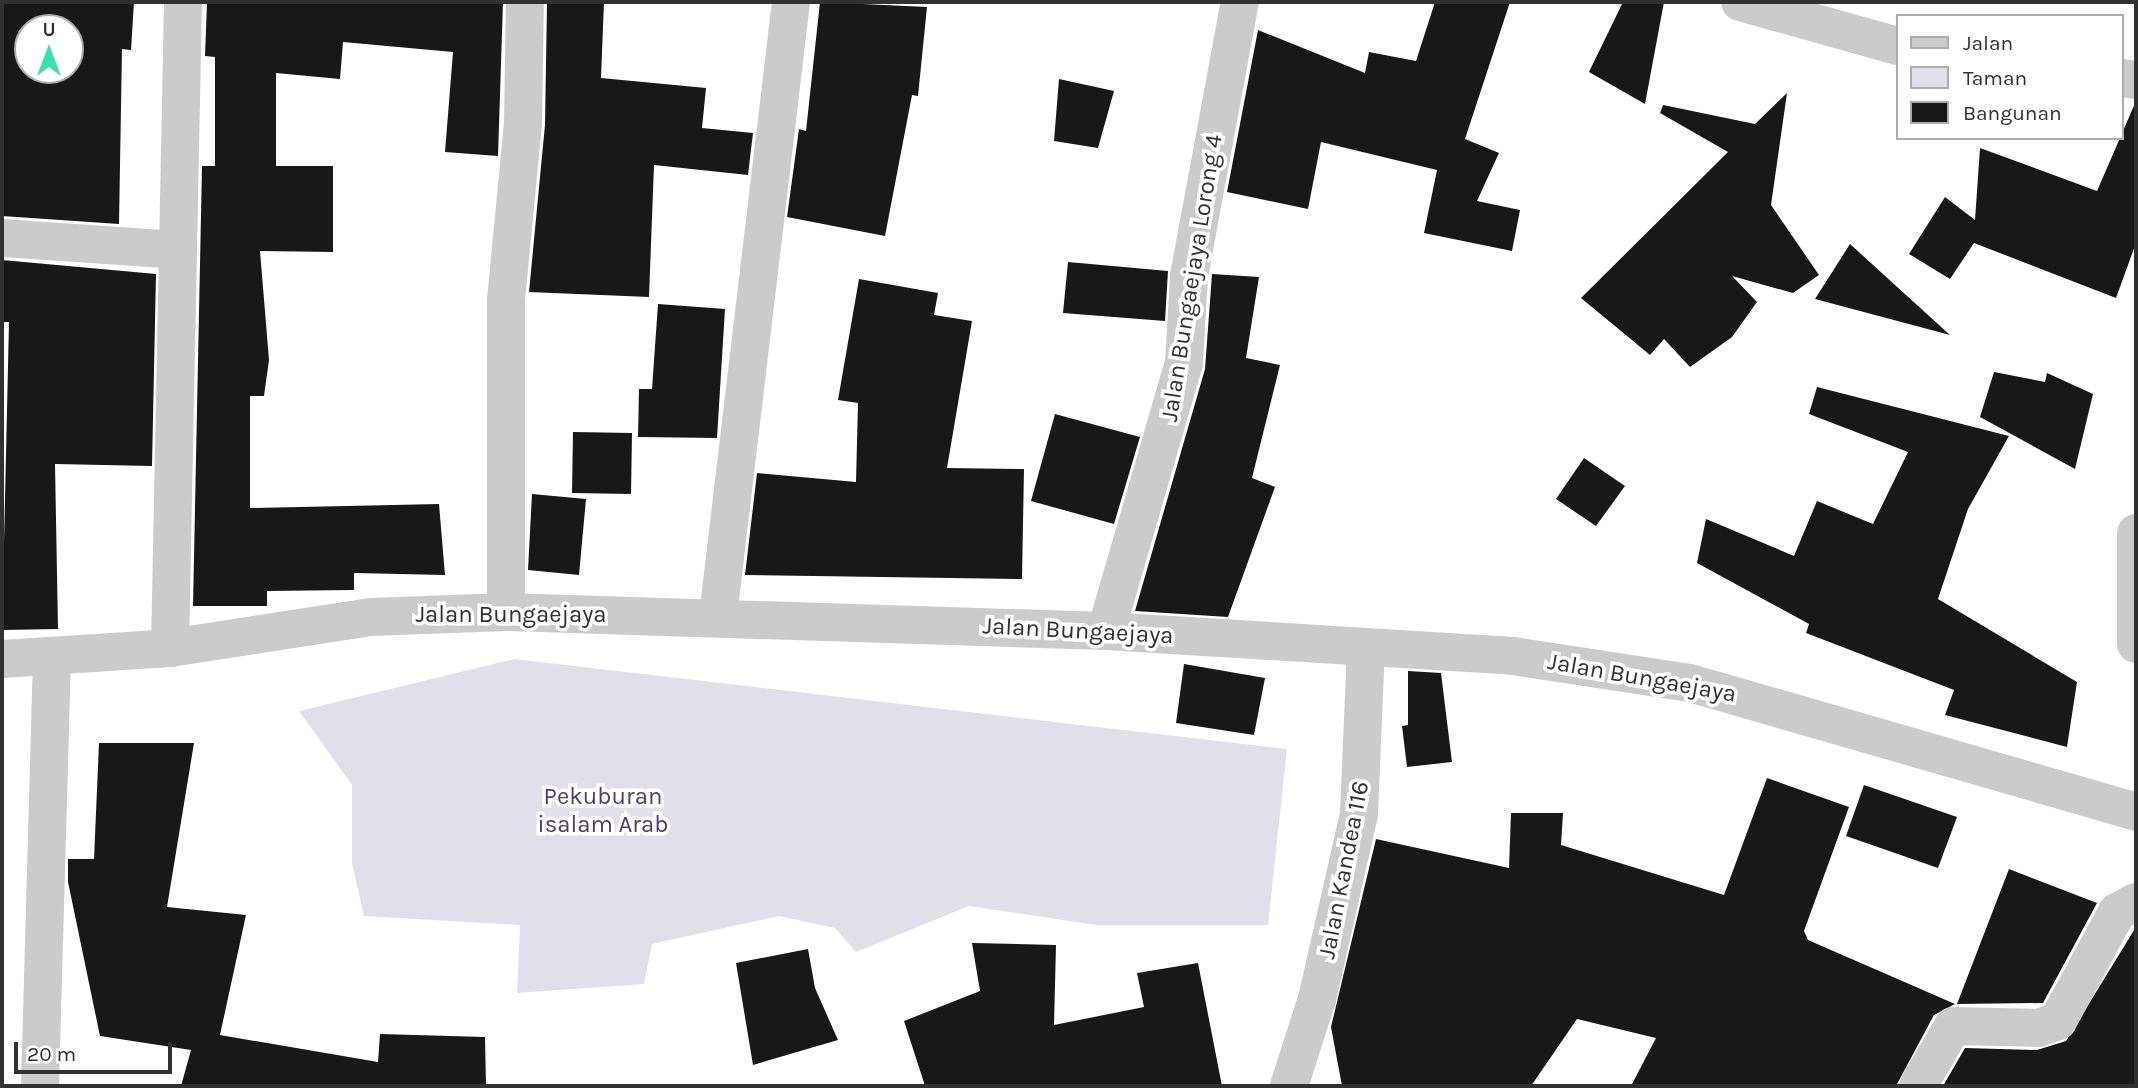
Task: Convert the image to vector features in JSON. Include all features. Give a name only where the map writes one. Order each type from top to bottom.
[{"type":"street","points":[[170,648],[183,2]]},
{"type":"street","points":[[506,612],[506,300],[523,123],[525,2]]},
{"type":"street","points":[[718,616],[791,2]]},
{"type":"street","name":"Jalan Bungaejaya Lorong 4","points":[[1106,631],[1184,363],[1189,276],[1240,2]]},
{"type":"street","points":[[1740,2],[1896,45]]},
{"type":"street","points":[[2,239],[177,250]]},
{"type":"street","points":[[2136,533],[2136,644]]},
{"type":"street","name":"Jalan Bungaejaya","points":[[2,659],[170,648],[371,617],[506,612],[718,616],[1106,631],[1513,656],[1690,683],[2136,812]]},
{"type":"street","name":"Jalan Kandea 116","points":[[1289,1086],[1317,999],[1359,814],[1366,648]]},
{"type":"street","points":[[40,1086],[52,656]]},
{"type":"street","points":[[1918,1086],[1953,1026],[2038,1028],[2057,1021],[2117,912],[2136,902]]},
{"type":"green space","name":"Pekuburan isalam Arab","points":[[514,659],[1287,749],[1268,925],[1096,925],[969,906],[856,952],[835,928],[779,916],[652,944],[644,984],[517,993],[520,925],[364,916],[352,863],[352,785],[299,711]]},
{"type":"building","points":[[2,2],[134,2],[131,50],[122,49],[119,224],[2,216]]},
{"type":"building","points":[[503,2],[498,156],[445,152],[453,52],[343,42],[340,79],[276,73],[276,166],[333,166],[333,252],[260,251],[269,360],[264,396],[250,396],[250,508],[439,504],[445,575],[354,573],[354,590],[267,591],[267,606],[193,606],[202,166],[215,166],[215,57],[205,56],[207,3]]},
{"type":"building","points":[[547,2],[604,2],[601,78],[706,88],[702,128],[753,133],[748,175],[654,165],[649,297],[529,292],[545,125]]},
{"type":"building","points":[[820,2],[927,7],[918,96],[912,95],[885,236],[787,217],[799,129],[806,131]]},
{"type":"building","points":[[1435,2],[1510,2],[1465,139],[1499,153],[1477,201],[1520,210],[1512,251],[1424,233],[1437,170],[1321,142],[1308,209],[1227,192],[1258,30],[1365,73],[1369,52],[1416,61]]},
{"type":"building","points":[[1623,2],[1664,2],[1645,104],[1589,72]]},
{"type":"building","points":[[1059,79],[1114,91],[1098,148],[1054,141]]},
{"type":"building","points":[[1787,93],[1771,205],[1819,275],[1793,293],[1732,276],[1757,302],[1732,337],[1690,367],[1664,339],[1650,355],[1581,298],[1728,152],[1660,113],[1663,105],[1755,124]]},
{"type":"building","points":[[2136,101],[2136,243],[2116,298],[1974,243],[1950,279],[1909,254],[1945,197],[1975,220],[1980,148],[2097,191],[2119,140],[2124,140],[2124,129]]},
{"type":"building","points":[[1850,244],[1950,335],[1815,299]]},
{"type":"building","points":[[2,260],[156,274],[152,466],[55,464],[58,629],[2,630],[9,322],[2,322]]},
{"type":"building","points":[[1068,262],[1168,271],[1165,321],[1063,313]]},
{"type":"building","points":[[1212,274],[1259,277],[1246,358],[1280,365],[1252,478],[1275,487],[1228,617],[1135,611],[1205,369]]},
{"type":"building","points":[[859,279],[938,293],[934,315],[972,321],[947,468],[1024,469],[1022,579],[745,575],[757,473],[856,482],[858,403],[838,400]]},
{"type":"building","points":[[658,304],[725,309],[717,438],[638,437],[639,389],[652,389]]},
{"type":"building","points":[[1994,372],[2045,382],[2047,373],[2093,394],[2075,469],[1980,417]]},
{"type":"building","points":[[1817,387],[2009,436],[1968,509],[1938,599],[2077,682],[2067,747],[1945,715],[1954,690],[1806,633],[1809,624],[1697,563],[1706,519],[1794,556],[1817,501],[1873,524],[1908,452],[1809,414]]},
{"type":"building","points":[[1055,414],[1140,437],[1114,524],[1031,501]]},
{"type":"building","points":[[573,432],[632,433],[631,494],[572,493]]},
{"type":"building","points":[[1584,458],[1625,486],[1596,526],[1556,499]]},
{"type":"building","points":[[532,494],[586,499],[579,575],[528,570]]},
{"type":"building","points":[[1184,664],[1265,678],[1254,735],[1176,723]]},
{"type":"building","points":[[1408,671],[1441,673],[1452,762],[1407,767],[1402,726],[1408,725]]},
{"type":"building","points":[[99,743],[194,743],[167,907],[246,915],[220,1035],[378,1062],[380,1034],[485,1037],[486,1086],[181,1086],[191,1050],[100,1036],[68,882],[68,859],[94,859]]},
{"type":"building","points":[[1767,778],[1849,807],[1804,931],[1808,940],[1955,1004],[1934,1015],[1896,1086],[1631,1086],[1656,1038],[1577,1019],[1531,1086],[1342,1086],[1331,1027],[1376,839],[1509,868],[1511,813],[1563,813],[1561,845],[1724,895]]},
{"type":"building","points":[[1864,785],[1957,817],[1938,868],[1846,836]]},
{"type":"building","points":[[2009,869],[2097,903],[2043,1003],[1957,1004]]},
{"type":"building","points":[[2136,927],[2136,1086],[1943,1086],[1965,1048],[2037,1050],[2066,1041]]},
{"type":"building","points":[[972,943],[1056,945],[1054,1025],[1144,1007],[1137,973],[1198,963],[1222,1086],[925,1086],[904,1021],[980,991]]},
{"type":"building","points":[[808,949],[815,988],[838,1040],[753,1065],[736,963]]}]
